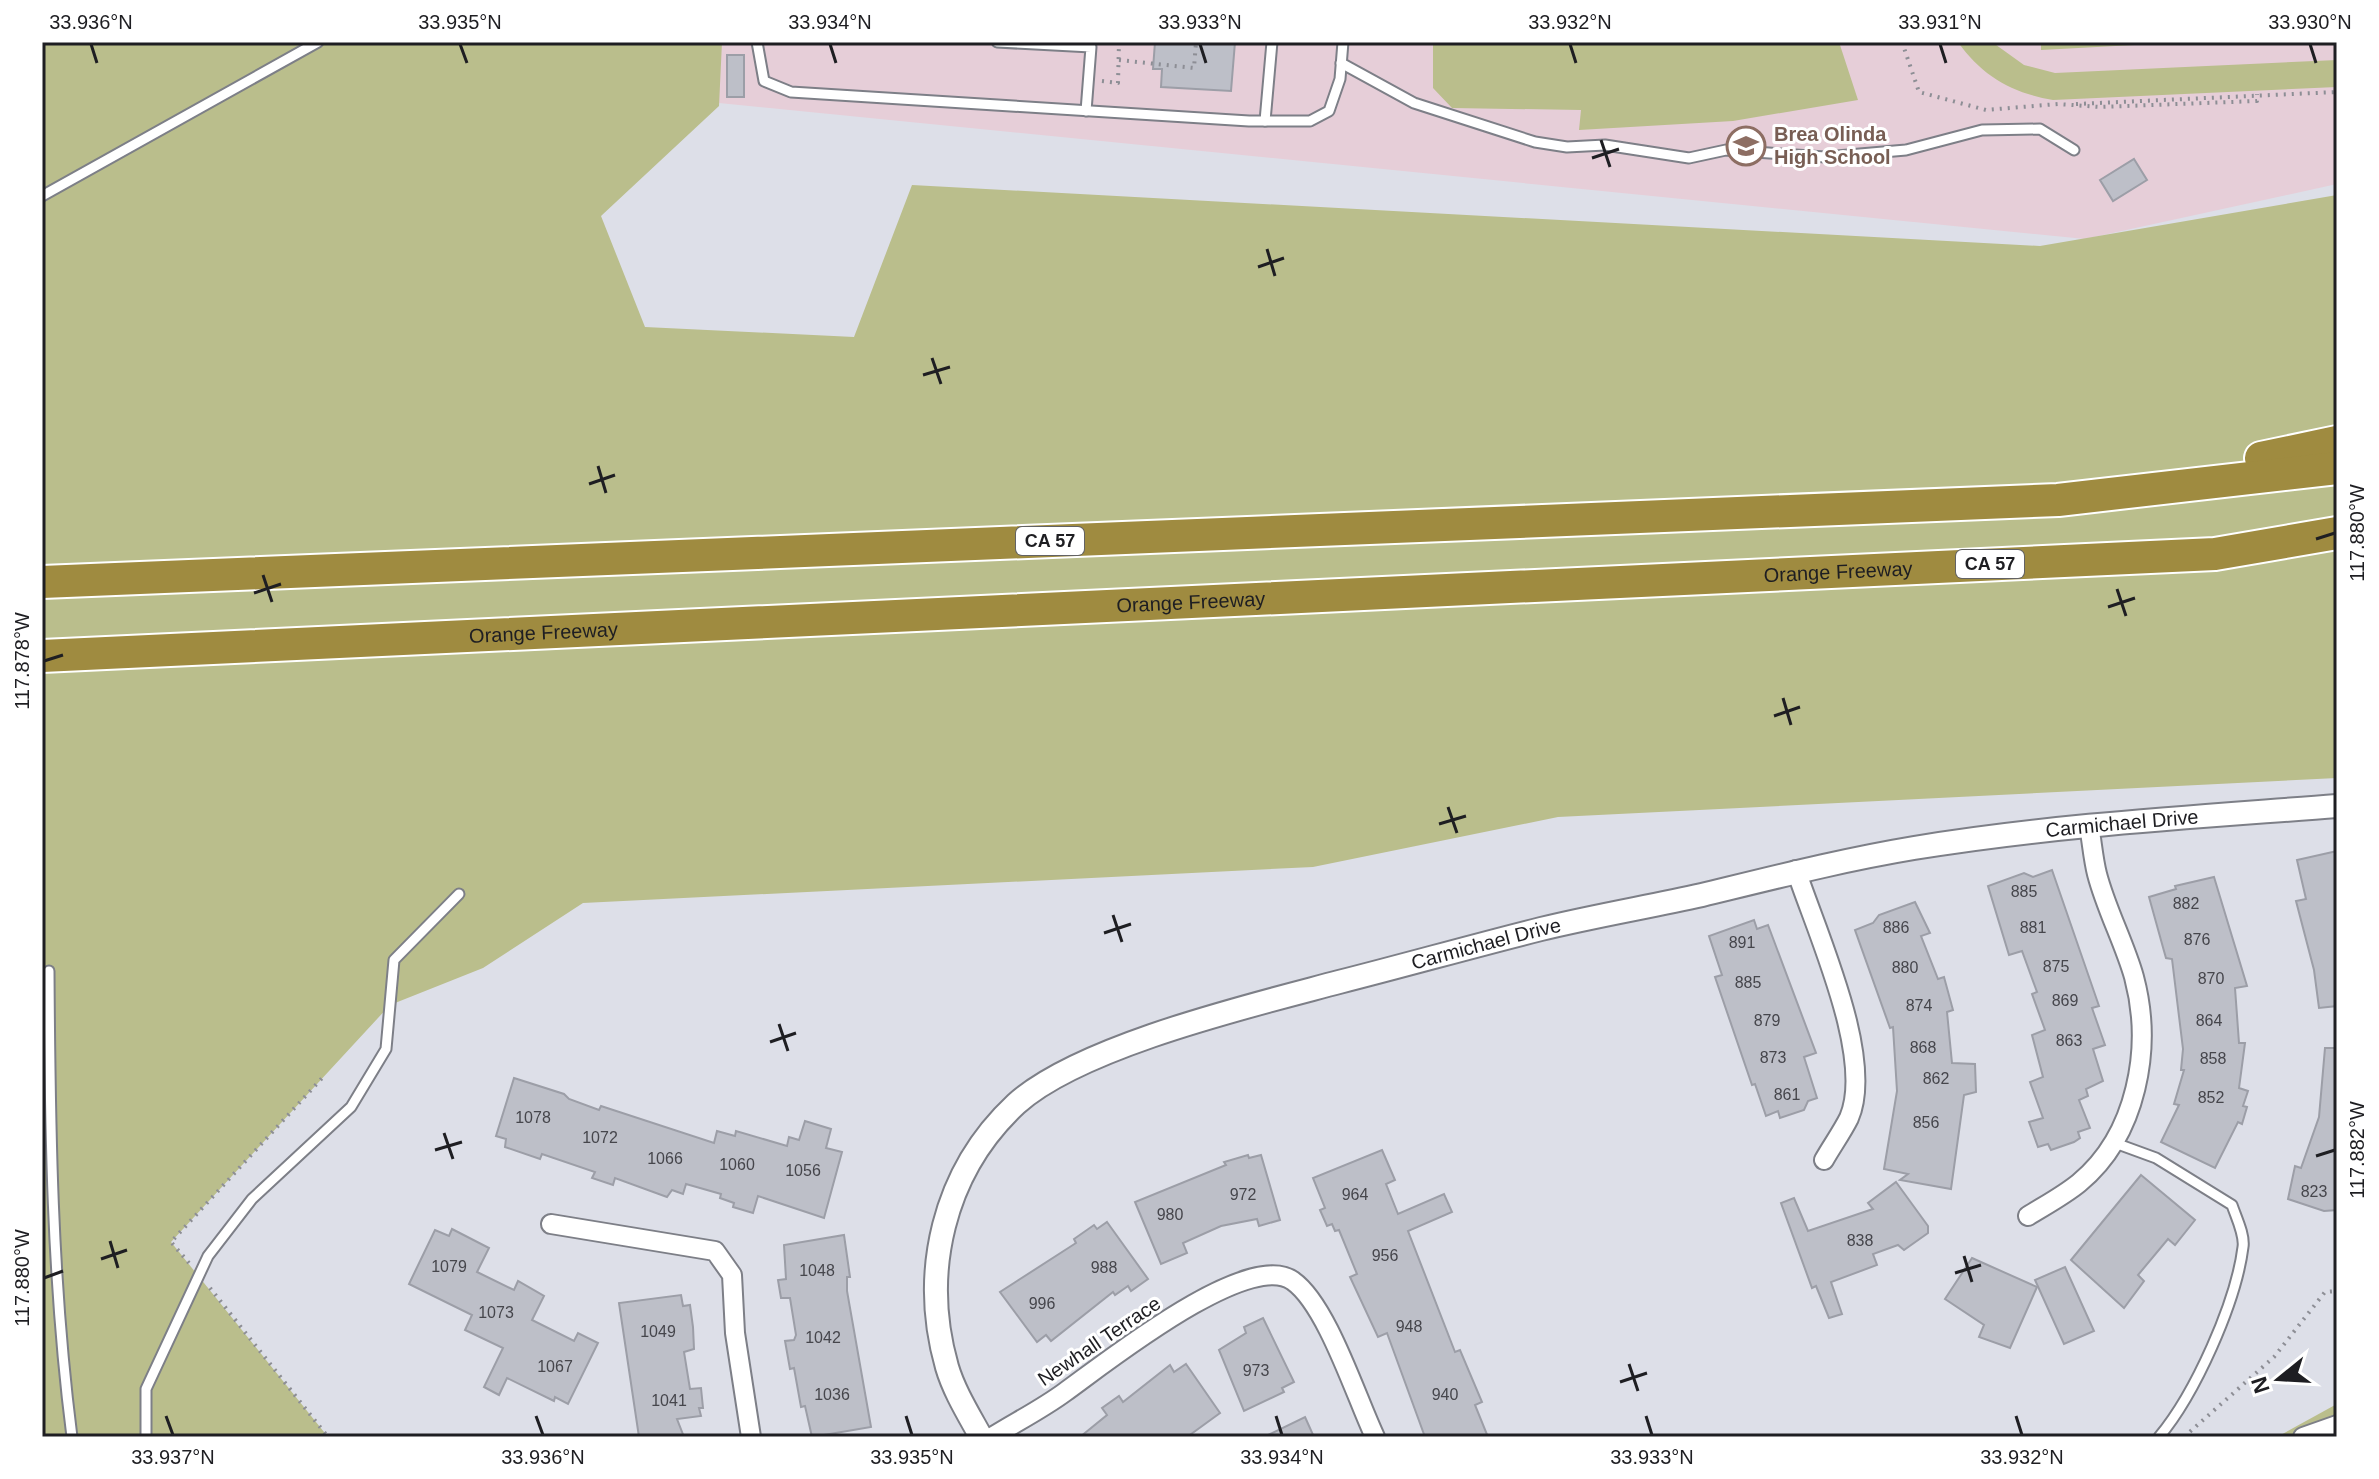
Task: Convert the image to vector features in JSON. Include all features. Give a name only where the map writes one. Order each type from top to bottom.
[{"type":"highway","points":[[2058,500],[2337,442]]},
{"type":"highway","name":"CA 57","points":[[42,582],[2058,500],[2337,468]]},
{"type":"highway","name":"Orange Freeway","points":[[42,656],[2215,554],[2337,533]]},
{"type":"highway","points":[[2215,554],[2337,551]]},
{"type":"street","name":"Carmichael Drive","points":[[981,1437],[948,1372],[934,1287],[937,1245],[965,1172],[1006,1115],[1035,1090],[1062,1073],[1108,1054],[1277,999],[1544,929],[1796,870],[1917,848],[2089,826],[2337,806]]},
{"type":"street","points":[[2028,1216],[2079,1183],[2115,1143],[2136,1090],[2143,1032],[2134,977],[2097,875],[2089,826]]},
{"type":"street","points":[[1796,870],[1854,1043],[1856,1080],[1850,1116],[1824,1160]]},
{"type":"street","points":[[551,1224],[715,1251],[732,1275],[735,1333],[751,1437]]},
{"type":"street","name":"Newhall Terrace","points":[[992,1437],[1063,1394],[1150,1329],[1194,1304],[1269,1273],[1292,1280],[1319,1310],[1375,1437]]},
{"type":"street","points":[[2303,1437],[2337,1425]]},
{"type":"lane","points":[[42,196],[318,42]]},
{"type":"lane","points":[[757,42],[764,81],[791,92],[1265,121],[1310,121],[1329,111],[1340,79],[1343,42]]},
{"type":"lane","points":[[997,42],[1091,47],[1086,111]]},
{"type":"lane","points":[[1265,121],[1272,42]]},
{"type":"lane","points":[[1341,63],[1414,103],[1535,142],[1567,147],[1605,145],[1689,158],[1726,150],[1825,157],[1906,150],[1982,130],[2040,129],[2074,150]]},
{"type":"lane","points":[[146,1437],[146,1389],[208,1256],[252,1199],[351,1107],[386,1049],[394,960],[459,894]]},
{"type":"lane","points":[[49,971],[50,1155],[58,1317],[72,1437]]},
{"type":"lane","points":[[2115,1143],[2156,1158],[2232,1205],[2244,1244],[2221,1327],[2181,1410],[2159,1437]]},
{"type":"path","points":[[1096,81],[1118,83],[1119,42]]},
{"type":"path","points":[[1119,60],[1194,68],[1197,42]]},
{"type":"path","points":[[1196,68],[1197,42]]},
{"type":"path","points":[[1902,42],[1919,92],[1986,110],[2337,92]]},
{"type":"path","points":[[324,1076],[171,1242],[200,1274],[328,1437]]},
{"type":"path","points":[[2184,1437],[2274,1357],[2325,1292],[2337,1291]]},
{"type":"shaded area","name":"Brea Olinda High School","points":[[686,42],[2337,42],[2337,184],[2085,239],[689,100]]},
{"type":"green space","points":[[42,42],[722,42],[719,106],[601,216],[645,327],[854,337],[912,185],[2040,246],[2337,195],[2337,778],[1558,817],[1313,867],[583,903],[483,968],[390,1005],[171,1242],[328,1437],[42,1437]]},
{"type":"green space","points":[[1433,42],[1839,42],[1858,100],[1733,121],[1579,130],[1581,110],[1452,108],[1433,88]]},
{"type":"green space","points":[[1958,42],[1992,42],[2024,65],[2055,73],[2337,60],[2337,87],[2053,100],[2024,93],[1999,81],[1977,64]]},
{"type":"green space","points":[[2041,42],[2190,42],[2041,50]]},
{"type":"green space","points":[[2335,1405],[2337,1437],[2277,1437]]},
{"type":"building","points":[[1155,42],[1235,42],[1231,91],[1161,87],[1162,69],[1153,69]]},
{"type":"building","points":[[727,55],[744,55],[744,97],[727,97]]},
{"type":"building","points":[[2134,159],[2147,180],[2113,201],[2100,180]]},
{"type":"building","points":[[2337,851],[2337,1006],[2319,1008],[2314,970],[2296,901],[2306,899],[2297,860]]},
{"type":"building","points":[[2052,870],[2099,1006],[2092,1008],[2105,1045],[2093,1049],[2103,1081],[2086,1089],[2088,1096],[2079,1100],[2090,1128],[2078,1132],[2080,1138],[2074,1142],[2051,1150],[2048,1144],[2038,1147],[2029,1122],[2043,1118],[2030,1082],[2043,1077],[2032,1035],[2045,1030],[2032,994],[2037,992],[2022,951],[2009,955],[1988,886],[2024,873],[2033,877]]},
{"type":"building","points":[[2214,877],[2247,986],[2235,988],[2239,1043],[2245,1043],[2239,1088],[2248,1091],[2242,1124],[2238,1122],[2215,1168],[2161,1142],[2179,1105],[2174,1104],[2184,1070],[2181,1070],[2183,1049],[2172,959],[2166,958],[2149,897],[2176,889],[2175,886]]},
{"type":"building","points":[[1915,902],[1930,933],[1921,936],[1938,979],[1944,977],[1953,1010],[1947,1012],[1952,1063],[1975,1064],[1976,1092],[1964,1095],[1951,1189],[1900,1180],[1908,1174],[1884,1169],[1897,1091],[1893,1027],[1890,1028],[1855,930],[1873,923],[1879,915]]},
{"type":"building","points":[[1754,920],[1757,929],[1768,925],[1816,1053],[1804,1057],[1817,1098],[1808,1101],[1804,1110],[1780,1118],[1778,1111],[1766,1116],[1755,1084],[1752,1085],[1715,977],[1722,975],[1709,936]]},
{"type":"building","points":[[2325,1048],[2337,1048],[2337,1210],[2324,1211],[2288,1199],[2295,1166],[2301,1168],[2319,1117]]},
{"type":"building","points":[[514,1078],[564,1094],[569,1099],[599,1110],[601,1106],[714,1143],[717,1131],[735,1136],[736,1131],[787,1146],[789,1137],[799,1140],[805,1121],[831,1129],[826,1148],[842,1152],[824,1218],[758,1196],[753,1213],[733,1207],[734,1203],[720,1198],[721,1194],[686,1184],[683,1194],[672,1190],[667,1197],[615,1178],[613,1185],[592,1178],[595,1172],[542,1154],[540,1159],[505,1147],[506,1139],[496,1136]]},
{"type":"building","points":[[1382,1150],[1395,1180],[1386,1184],[1398,1214],[1444,1194],[1452,1212],[1408,1231],[1455,1352],[1460,1350],[1482,1402],[1475,1405],[1488,1437],[1425,1437],[1387,1333],[1378,1337],[1350,1277],[1357,1274],[1339,1230],[1335,1231],[1332,1224],[1327,1226],[1320,1210],[1325,1208],[1313,1178]]},
{"type":"building","points":[[1248,1155],[1249,1158],[1261,1155],[1280,1220],[1259,1226],[1257,1219],[1221,1226],[1183,1243],[1187,1253],[1161,1264],[1135,1202],[1226,1165],[1224,1162]]},
{"type":"building","points":[[2141,1175],[2195,1220],[2175,1245],[2168,1239],[2138,1275],[2144,1281],[2124,1308],[2071,1260]]},
{"type":"building","points":[[1896,1182],[1928,1226],[1928,1233],[1904,1250],[1898,1245],[1873,1254],[1877,1265],[1831,1282],[1842,1314],[1829,1318],[1816,1286],[1812,1288],[1781,1203],[1794,1198],[1808,1231],[1873,1209],[1868,1203]]},
{"type":"building","points":[[1107,1222],[1148,1279],[1131,1291],[1128,1286],[1115,1295],[1113,1292],[1051,1341],[1046,1335],[1037,1342],[1000,1292],[1076,1243],[1074,1239],[1094,1225],[1097,1229]]},
{"type":"building","points":[[452,1229],[489,1248],[477,1272],[514,1290],[518,1281],[544,1296],[532,1320],[574,1341],[578,1333],[598,1343],[568,1404],[555,1397],[554,1401],[507,1378],[499,1395],[484,1387],[503,1348],[465,1330],[472,1315],[409,1284],[435,1230],[449,1236]]},
{"type":"building","points":[[844,1235],[850,1277],[847,1277],[847,1291],[871,1427],[812,1437],[805,1406],[801,1407],[794,1368],[790,1369],[785,1341],[794,1340],[796,1335],[790,1298],[781,1298],[778,1280],[786,1279],[784,1245]]},
{"type":"building","points":[[1972,1258],[2037,1287],[2010,1348],[1979,1337],[1984,1325],[1945,1299]]},
{"type":"building","points":[[2065,1267],[2094,1331],[2064,1344],[2035,1280]]},
{"type":"building","points":[[681,1295],[683,1306],[690,1305],[694,1349],[684,1352],[690,1389],[701,1388],[701,1416],[677,1419],[684,1437],[639,1437],[619,1303]]},
{"type":"building","points":[[1263,1318],[1294,1382],[1282,1388],[1284,1392],[1244,1411],[1219,1350],[1246,1333],[1244,1327]]},
{"type":"building","points":[[1186,1364],[1220,1413],[1187,1437],[1080,1437],[1107,1415],[1102,1408],[1119,1396],[1123,1402],[1170,1365],[1174,1372]]},
{"type":"building","points":[[1305,1417],[1314,1437],[1264,1437]]},
{"type":"place","name":"Brea Olinda High School","points":[[1746,146]]}]
